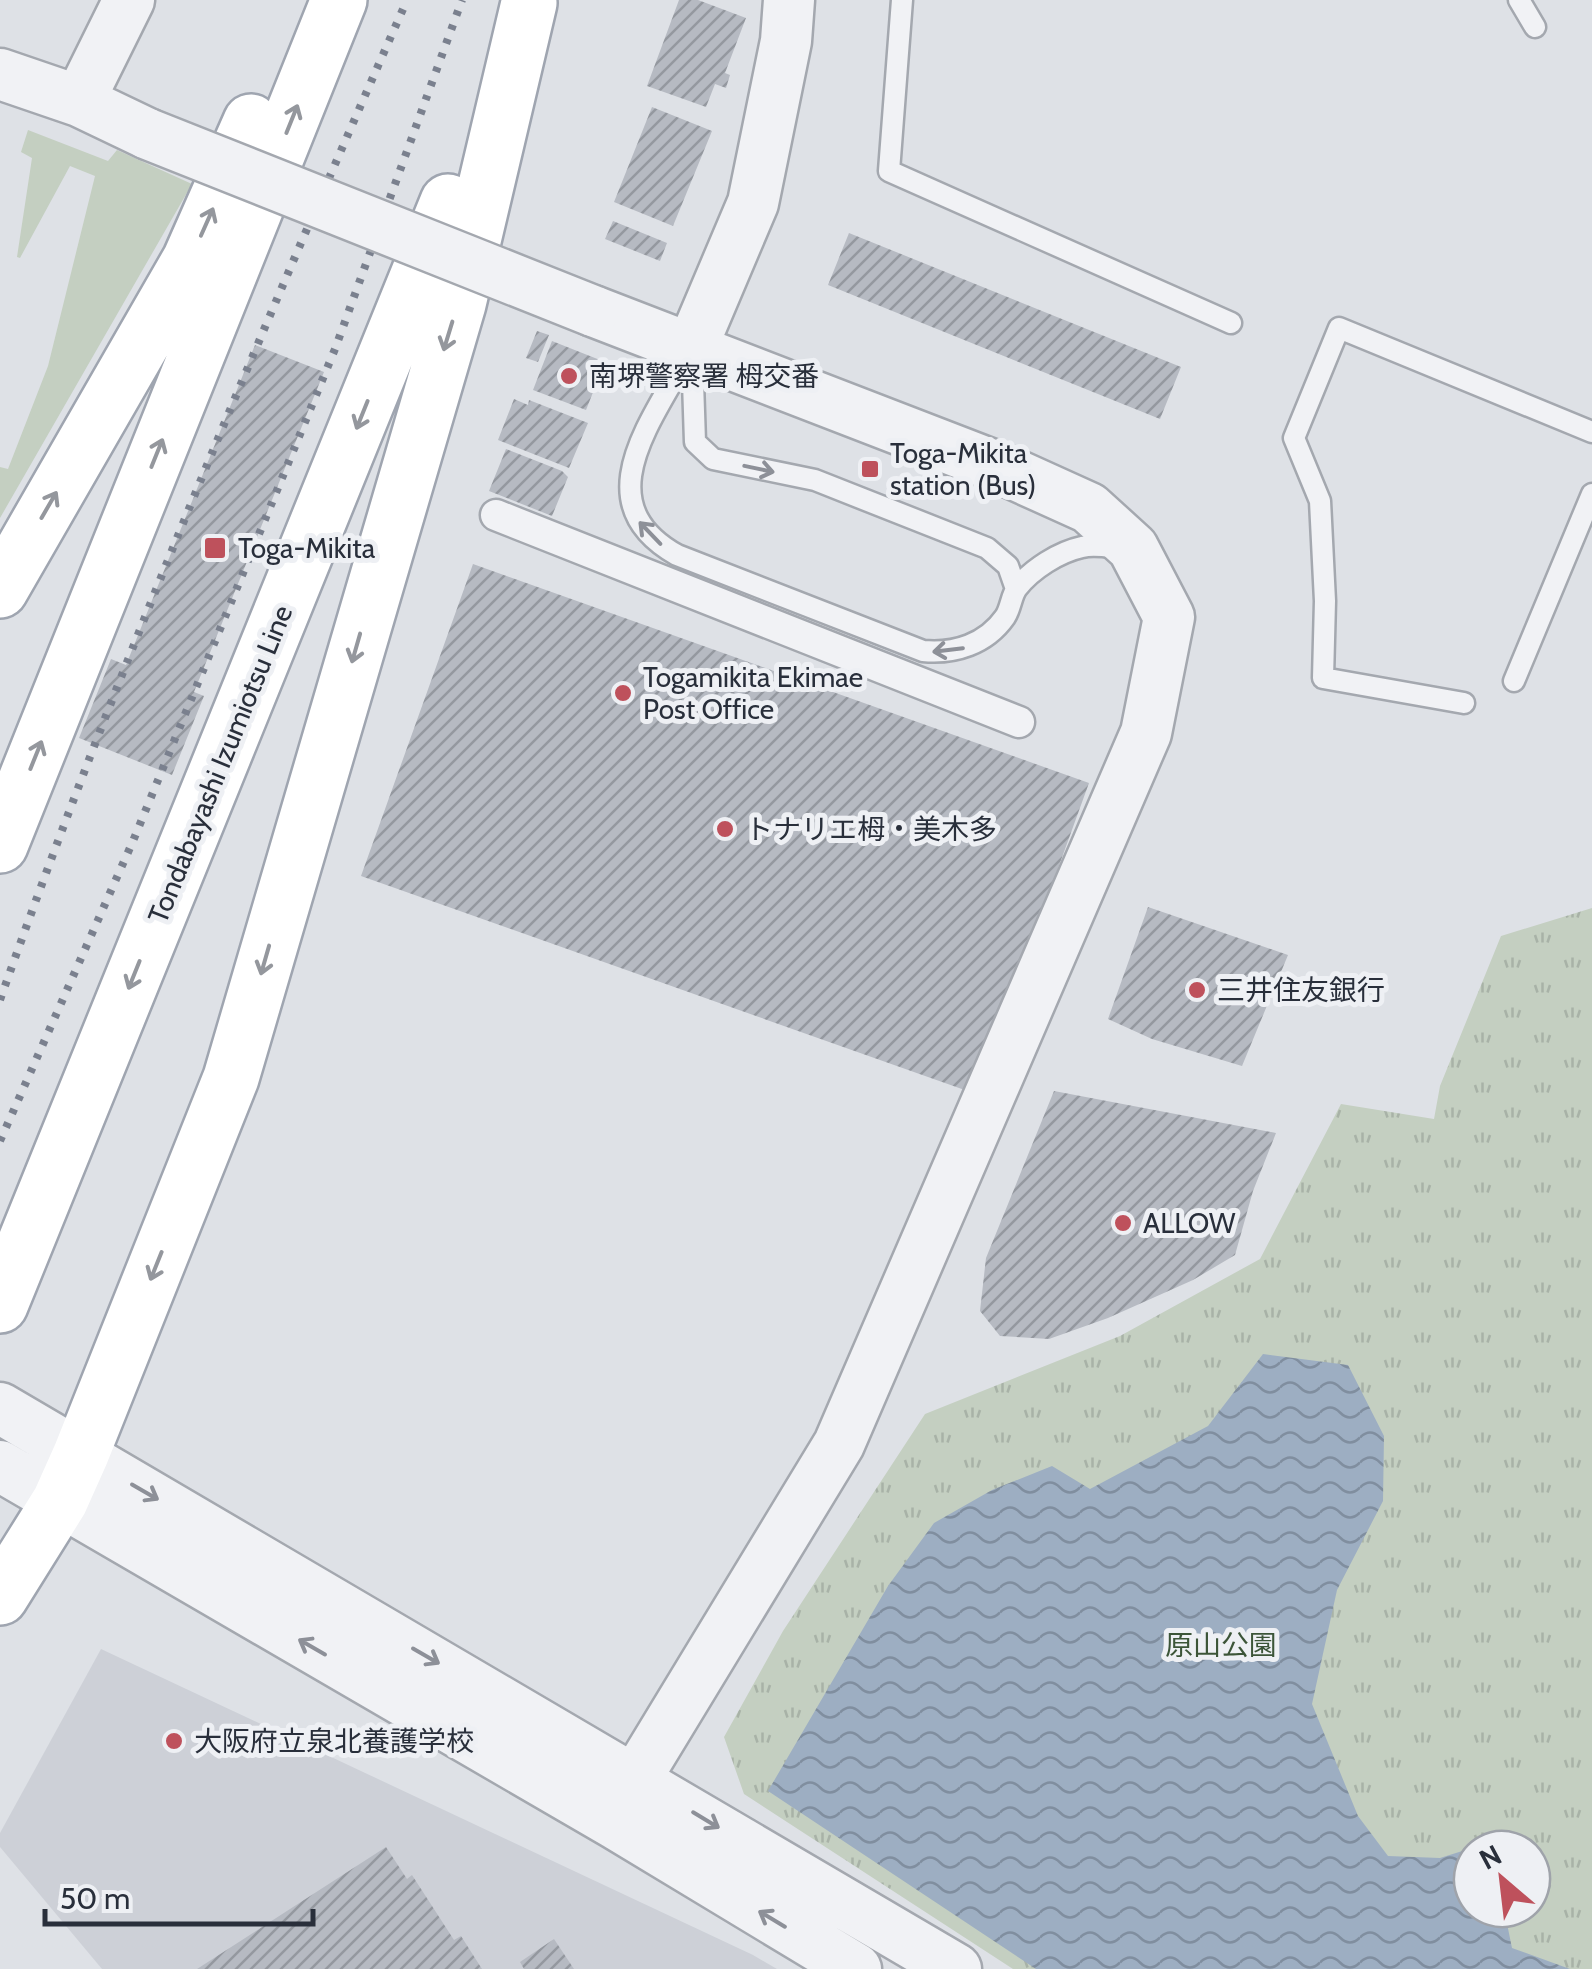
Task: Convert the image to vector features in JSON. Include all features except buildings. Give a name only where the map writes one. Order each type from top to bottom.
[{"type":"main road","points":[[0,590],[190,260],[308,0]]},
{"type":"main road","points":[[0,845],[340,0]]},
{"type":"main road","points":[[0,1597],[70,1478],[231,1078],[458,304],[529,2]]},
{"type":"main road","name":"Tondabayashi Izumiotsu Line","points":[[0,1305],[529,2]]},
{"type":"street","points":[[79,101],[130,0]]},
{"type":"street","points":[[692,347],[753,204],[786,41],[789,0]]},
{"type":"street","points":[[0,74],[79,101],[148,134],[1005,470],[1089,508],[1133,548],[1169,617],[1146,734],[839,1444],[636,1778],[614,1823]]},
{"type":"street","points":[[496,515],[1018,722]]},
{"type":"street","points":[[0,1408],[70,1478],[614,1823],[856,1969]]},
{"type":"street","points":[[0,1466],[70,1478],[636,1778],[956,1969]]},
{"type":"lane","points":[[902,0],[889,172],[1231,323]]},
{"type":"lane","points":[[1519,0],[1535,28]]},
{"type":"lane","points":[[1464,703],[1323,678],[1325,601],[1320,501],[1294,438],[1339,328],[1592,432]]},
{"type":"lane","points":[[692,347],[695,442],[713,459],[815,480],[988,548],[1008,566],[1016,590]]},
{"type":"lane","points":[[692,347],[646,434],[628,478],[630,503],[640,525],[654,542],[678,555],[923,651],[942,653],[966,648],[987,634],[1006,616],[1016,590],[1050,560],[1085,546],[1133,548]]},
{"type":"lane","points":[[1514,682],[1592,494]]},
{"type":"shaded area","name":"大阪府立泉北養護学校","points":[[101,1649],[777,1969],[102,1969],[0,1847],[0,1833]]},
{"type":"green space","points":[[28,130],[108,161],[117,150],[192,184],[0,518],[0,467],[8,469],[48,366],[95,176],[70,166],[20,258],[17,257],[32,158],[21,152]]},
{"type":"green space","name":"原山公園","points":[[1592,908],[1592,1969],[1013,1969],[744,1794],[724,1737],[783,1631],[925,1414],[1120,1336],[1260,1259],[1341,1104],[1434,1119],[1440,1086],[1501,936]]},
{"type":"water","points":[[1263,1354],[1348,1365],[1384,1436],[1383,1501],[1337,1590],[1312,1704],[1358,1816],[1388,1856],[1440,1858],[1452,1854],[1452,1929],[1508,1929],[1512,1948],[1570,1969],[1036,1969],[768,1791],[888,1586],[934,1523],[992,1490],[1052,1466],[1090,1489],[1208,1426]]},
{"type":"railway","points":[[0,1000],[94,747],[194,496],[407,0]]},
{"type":"railway","points":[[0,1141],[133,841],[335,349],[462,0]]},
{"type":"place","name":"南堺警察署 栂交番","points":[[569,376]]},
{"type":"place","name":"Toga-Mikita station (Bus)","points":[[870,469]]},
{"type":"place","name":"Toga-Mikita","points":[[215,548]]},
{"type":"place","name":"Togamikita Ekimae Post Office","points":[[623,693]]},
{"type":"place","name":"トナリエ栂・美木多","points":[[725,829]]},
{"type":"place","name":"三井住友銀行","points":[[1197,990]]},
{"type":"place","name":"ALLOW","points":[[1123,1223]]},
{"type":"place","name":"大阪府立泉北養護学校","points":[[174,1741]]}]
